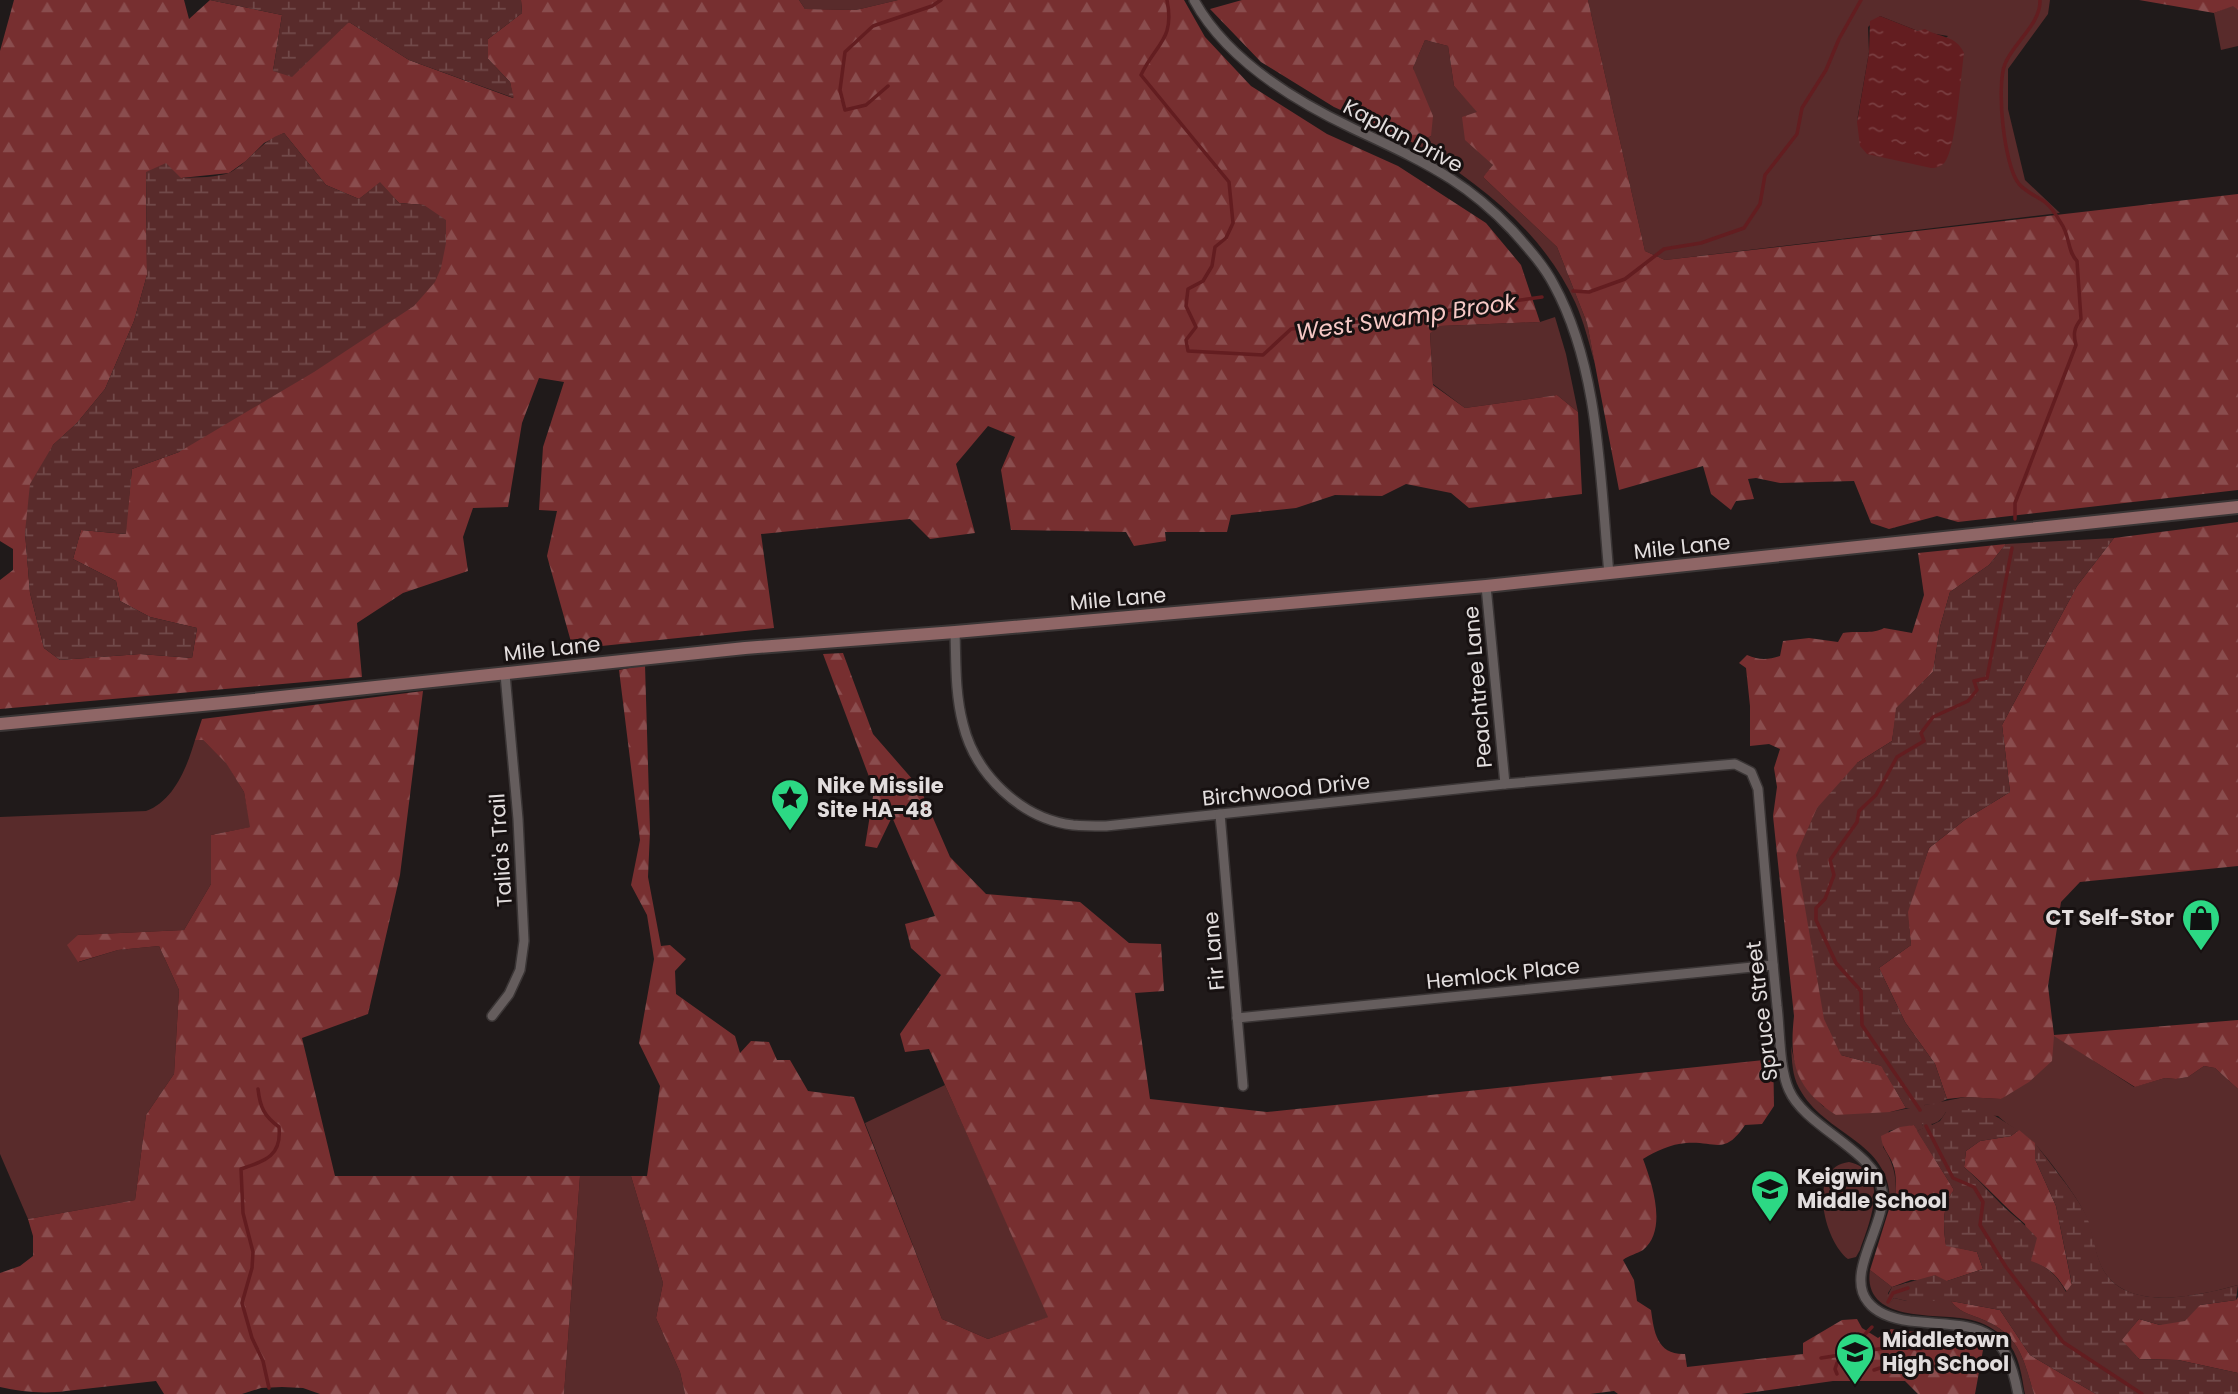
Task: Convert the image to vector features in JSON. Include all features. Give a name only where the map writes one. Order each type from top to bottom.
[{"type":"street","name":"Kaplan Drive","points":[[1194,0],[1218,34],[1268,80],[1315,110],[1452,179],[1501,219],[1533,254],[1553,283],[1564,307],[1578,341],[1587,375],[1609,574]]},
{"type":"street","name":"Mile Lane","points":[[0,724],[745,648],[1486,586],[2238,507]]},
{"type":"street","name":"Peachtree Lane","points":[[1486,586],[1505,785]]},
{"type":"street","name":"Birchwood Drive","points":[[955,632],[958,697],[963,725],[972,750],[1004,793],[1046,818],[1071,825],[1106,826],[1735,764],[1751,772]]},
{"type":"street","name":"Talia's Trail","points":[[492,1016],[509,993],[520,970],[524,941],[518,820],[505,674]]},
{"type":"street","name":"Spruce Street","points":[[1751,772],[1758,789],[1773,965],[1785,1076],[1789,1090],[1806,1113],[1869,1166],[1881,1186],[1880,1213],[1861,1275],[1861,1287],[1866,1299],[1875,1309],[1889,1316],[1925,1323],[1968,1326],[1993,1338],[2002,1345],[2007,1355],[2018,1394]]},
{"type":"street","name":"Fir Lane","points":[[1220,814],[1243,1086]]},
{"type":"street","name":"Hemlock Place","points":[[1237,1018],[1773,965]]},
{"type":"green space","points":[[14,0],[184,0],[189,19],[210,0],[282,15],[273,71],[349,22],[409,60],[513,98],[510,82],[488,59],[488,39],[522,13],[521,0],[799,0],[805,9],[856,10],[898,0],[1184,0],[1205,37],[1251,86],[1327,134],[1398,166],[1486,223],[1521,265],[1540,322],[1440,326],[1430,333],[1433,385],[1465,408],[1557,395],[1578,412],[1582,494],[1469,508],[1451,493],[1406,484],[1382,496],[1335,495],[1296,508],[1231,515],[1227,532],[1165,532],[1166,541],[1134,546],[1126,532],[1011,530],[1001,470],[1015,437],[988,426],[956,464],[975,533],[930,539],[910,519],[761,534],[774,628],[573,649],[547,556],[557,511],[539,510],[543,447],[564,382],[539,378],[522,423],[508,507],[473,508],[463,537],[468,571],[403,593],[357,623],[362,677],[0,709],[0,580],[13,570],[13,549],[0,541],[0,51]],"holes":[[[284,133],[326,185],[359,199],[380,183],[399,203],[424,205],[179,452],[132,469],[125,534],[81,530],[73,559],[116,581],[120,601],[150,617],[197,628],[192,658],[140,654],[60,660],[44,648],[30,593],[25,532],[53,445],[77,423],[105,389],[134,321],[147,275],[146,172],[181,178],[229,173],[264,143]]]},
{"type":"green space","points":[[210,0],[521,0],[522,13],[488,39],[488,59],[510,82],[514,98],[409,60],[349,22],[292,77],[273,71],[282,15]]},
{"type":"green space","points":[[799,0],[898,0],[856,10],[805,9]]},
{"type":"green space","points":[[1242,0],[1588,0],[1645,251],[1665,260],[2238,194],[2238,490],[1958,522],[1937,516],[1889,529],[1871,523],[1854,481],[1780,483],[1748,479],[1754,499],[1736,501],[1731,510],[1711,494],[1703,466],[1619,490],[1587,323],[1557,247],[1483,177],[1493,165],[1465,140],[1462,117],[1477,112],[1454,86],[1448,46],[1425,40],[1413,68],[1433,116],[1431,136],[1416,144],[1334,107],[1261,62],[1210,9]]},
{"type":"green space","points":[[1588,0],[2050,0],[2048,14],[2008,69],[2008,109],[2025,180],[2060,213],[1665,260],[1645,251]],"holes":[[[1880,16],[1918,31],[1948,36],[1857,121],[1869,52],[1868,27]]]},
{"type":"green space","points":[[2139,0],[2238,0],[2238,10],[2233,6],[2214,13]]},
{"type":"green space","points":[[2233,5],[2238,10],[2238,46],[2221,50],[2214,13]]},
{"type":"green space","points":[[1425,40],[1448,46],[1454,86],[1478,112],[1493,166],[1483,177],[1557,247],[1587,323],[1595,364],[1575,302],[1545,253],[1508,212],[1486,193],[1416,144],[1431,136],[1413,68]]},
{"type":"green space","points":[[284,133],[326,185],[359,199],[380,182],[399,203],[424,205],[446,220],[446,243],[441,268],[435,282],[414,306],[314,372],[179,452],[132,469],[126,534],[81,530],[73,559],[116,581],[120,601],[150,617],[197,628],[192,658],[140,654],[60,660],[44,648],[30,593],[25,532],[30,484],[53,445],[77,423],[105,389],[134,321],[147,275],[146,172],[166,163],[181,178],[226,174],[269,140]]},
{"type":"green space","points":[[1555,317],[1578,412],[1557,395],[1465,408],[1433,384],[1430,332],[1440,326],[1540,322]]},
{"type":"green space","points":[[2238,522],[2238,866],[2080,882],[2061,902],[2048,986],[2054,1035],[2238,1020],[2238,1089],[2215,1068],[2204,1066],[2188,1077],[2165,1078],[2135,1087],[2054,1036],[2052,1061],[2029,1082],[2001,1099],[1947,1099],[1935,1064],[1905,1022],[1879,968],[1911,945],[1907,911],[1929,848],[1966,819],[2010,792],[2002,725],[2077,586],[2114,538]]},
{"type":"green space","points":[[2114,538],[2077,586],[2002,725],[2010,792],[1966,819],[1929,848],[1908,912],[1911,945],[1879,968],[1905,1022],[1935,1064],[1947,1099],[1937,1104],[1924,1105],[1925,1109],[1917,1113],[1915,1109],[1906,1108],[1881,1066],[1841,1055],[1824,1019],[1796,855],[1817,808],[1857,763],[1892,741],[1896,708],[1933,672],[1940,627],[1950,592],[1989,565],[2006,544]]},
{"type":"green space","points":[[2006,544],[1989,565],[1950,592],[1940,627],[1933,672],[1897,708],[1892,741],[1857,763],[1841,1055],[1882,1066],[1906,1108],[1890,1112],[1836,1115],[1811,1095],[1803,1084],[1794,1061],[1794,1016],[1773,816],[1777,787],[1774,768],[1780,749],[1769,744],[1750,746],[1746,668],[1739,663],[1747,655],[1763,659],[1780,656],[1783,641],[1809,638],[1838,642],[1843,633],[1884,628],[1912,633],[1924,595],[1918,553]]},
{"type":"green space","points":[[843,653],[873,734],[920,788],[950,857],[986,894],[1080,902],[1129,943],[1161,944],[1164,991],[1135,993],[1150,1099],[1267,1112],[1764,1060],[1773,1048],[1774,1106],[1762,1124],[1745,1125],[1738,1135],[1725,1144],[1680,1144],[1664,1148],[1643,1159],[1654,1193],[1655,1231],[1643,1250],[1623,1260],[1634,1280],[1637,1301],[1651,1310],[1659,1341],[1668,1351],[1685,1354],[1687,1367],[1803,1354],[1803,1343],[1842,1320],[1857,1319],[1862,1328],[1878,1338],[1891,1329],[1971,1339],[1983,1350],[1975,1394],[1918,1394],[1905,1381],[1833,1381],[1741,1394],[1618,1394],[1614,1391],[1590,1394],[685,1394],[680,1372],[656,1318],[663,1283],[631,1176],[647,1176],[660,1086],[639,1043],[654,959],[647,915],[631,885],[640,840],[619,670],[645,665],[650,831],[648,877],[661,946],[670,945],[686,959],[675,971],[676,994],[735,1036],[740,1053],[751,1041],[769,1042],[777,1060],[790,1060],[808,1091],[854,1097],[942,1319],[988,1339],[1048,1317],[929,1049],[905,1052],[900,1034],[941,975],[911,948],[905,924],[935,916],[892,817],[877,848],[865,846],[874,790],[823,654]]},
{"type":"green space","points":[[423,691],[400,875],[368,1014],[302,1038],[335,1176],[580,1176],[564,1394],[320,1394],[303,1388],[282,1387],[261,1388],[242,1394],[164,1394],[156,1381],[50,1392],[0,1387],[0,1273],[20,1266],[33,1256],[33,1236],[28,1219],[135,1200],[146,1115],[174,1074],[179,990],[159,946],[118,950],[78,962],[67,945],[78,935],[184,930],[211,884],[211,835],[250,827],[244,792],[226,763],[203,740],[195,740],[202,719]]},
{"type":"green space","points":[[195,740],[203,740],[226,762],[244,792],[251,827],[211,835],[211,884],[184,930],[78,935],[79,962],[118,950],[159,946],[179,990],[174,1074],[146,1115],[135,1200],[28,1219],[0,1154],[0,817],[146,811],[156,806],[172,791],[188,761]]},
{"type":"green space","points":[[2054,1035],[2134,1087],[2165,1078],[2188,1077],[2204,1066],[2215,1068],[2238,1089],[2238,1285],[2163,1298],[2126,1291],[2112,1281],[2101,1266],[2083,1210],[2067,1185],[2032,1141],[1998,1116],[1946,1112],[1939,1121],[1922,1124],[1924,1128],[1917,1131],[1914,1125],[1889,1131],[1883,1147],[1891,1161],[1896,1181],[1895,1204],[1890,1206],[1888,1184],[1881,1167],[1869,1153],[1810,1104],[1799,1088],[1793,1068],[1791,1046],[1802,1080],[1824,1107],[1890,1112],[1965,1097],[2001,1099]]},
{"type":"green space","points":[[945,1085],[1049,1317],[988,1339],[942,1319],[865,1123]]},
{"type":"green space","points":[[1974,1108],[1992,1114],[2019,1130],[2011,1136],[1980,1141],[1966,1151],[1964,1167],[2037,1238],[2031,1261],[2052,1273],[2066,1292],[2072,1284],[2056,1206],[2035,1159],[2035,1143],[2083,1209],[2101,1265],[2111,1280],[2126,1290],[2143,1296],[2162,1298],[2238,1285],[2236,1300],[2200,1305],[2185,1321],[2160,1325],[2139,1319],[2122,1340],[2139,1359],[2178,1360],[2238,1373],[2238,1394],[2096,1394],[2030,1355],[2000,1310],[1951,1301],[1907,1301],[1894,1298],[1889,1305],[1885,1301],[1892,1287],[1935,1275],[1947,1281],[1983,1269],[1977,1252],[1946,1246],[1945,1209],[1954,1190],[1917,1131],[1923,1128],[1922,1123],[1929,1120],[1932,1125],[1940,1121],[1946,1112]]},
{"type":"green space","points":[[1914,1125],[1954,1190],[1945,1209],[1946,1245],[1977,1252],[1983,1269],[1947,1281],[1911,1280],[1892,1287],[1870,1270],[1890,1206],[1895,1204],[1896,1180],[1893,1163],[1881,1136],[1900,1127]]},
{"type":"green space","points":[[2019,1130],[2035,1143],[2035,1159],[2056,1206],[2072,1285],[2067,1292],[2052,1273],[2031,1262],[2025,1224],[1964,1167],[1966,1151],[1980,1141],[2011,1136]]},
{"type":"green space","points":[[1849,1162],[1862,1168],[1870,1176],[1874,1187],[1874,1200],[1860,1250],[1856,1257],[1848,1259],[1839,1250],[1826,1222],[1823,1190],[1827,1177],[1836,1167]]},
{"type":"green space","points":[[580,1176],[631,1176],[663,1283],[656,1318],[680,1372],[685,1394],[564,1394]]},
{"type":"green space","points":[[1870,1270],[1892,1287],[1888,1293],[1889,1304],[1894,1298],[1907,1301],[1951,1301],[1964,1312],[2003,1331],[2022,1358],[2034,1394],[2025,1394],[2012,1348],[1997,1332],[1972,1320],[1920,1315],[1889,1307],[1877,1299],[1871,1287]]},
{"type":"green space","points":[[2238,1297],[2238,1373],[2178,1360],[2139,1359],[2121,1340],[2139,1319],[2160,1325],[2200,1305],[2236,1300]]},
{"type":"green space","points":[[1951,1301],[2000,1310],[2030,1355],[2096,1394],[2034,1394],[2022,1358],[2011,1339],[1992,1324],[1964,1312]]},
{"type":"water","points":[[1880,16],[1918,31],[1925,29],[1947,38],[1957,43],[1964,53],[1952,142],[1945,162],[1939,166],[1931,168],[1867,154],[1860,146],[1857,122],[1869,52],[1870,21]]},
{"type":"waterway","name":"West Swamp Brook","points":[[888,86],[866,105],[845,110],[840,90],[845,52],[873,26],[932,6],[941,0]]},
{"type":"waterway","name":"West Swamp Brook","points":[[1167,0],[1169,13],[1166,33],[1141,75],[1229,182],[1233,223],[1226,238],[1215,247],[1212,266],[1203,281],[1188,289],[1186,306],[1196,327],[1186,340],[1188,351],[1263,355],[1291,329],[1394,318],[1542,297]]},
{"type":"waterway","name":"West Swamp Brook","points":[[1573,291],[1589,292],[1625,279],[1664,249],[1701,243],[1744,228],[1760,204],[1765,175],[1797,134],[1802,108],[1826,70],[1839,39],[1861,0]]},
{"type":"waterway","points":[[2015,519],[2015,503],[2076,345],[2075,331],[2081,319],[2077,261],[2064,228],[2047,204],[2019,184],[2009,161],[2003,125],[2001,90],[2005,64],[2036,17],[2040,0]]},
{"type":"waterway","points":[[1920,1110],[1862,1025],[1861,991],[1836,963],[1816,920],[1816,908],[1825,899],[1834,875],[1830,860],[1857,822],[1859,811],[1876,795],[1897,757],[1924,741],[1921,733],[1933,717],[1968,701],[1977,690],[1974,681],[1987,678],[2012,548]]},
{"type":"waterway","name":"West Swamp Brook","points":[[258,1089],[264,1111],[279,1127],[279,1137],[278,1145],[270,1156],[241,1169],[243,1213],[253,1252],[252,1268],[242,1303],[252,1338],[263,1361],[269,1388]]},
{"type":"waterway","points":[[1926,1126],[1953,1178],[1974,1187],[1983,1202],[1980,1225],[2006,1267],[2063,1342],[2142,1394]]},
{"type":"waterway","points":[[1888,1302],[1893,1293],[1908,1288]]},
{"type":"waterway","points":[[1837,1374],[1837,1363],[1872,1327]]},
{"type":"waterway","points":[[1821,1358],[1891,1347],[1917,1349],[1965,1344]]},
{"type":"waterway","points":[[1874,1370],[1903,1370]]},
{"type":"place","name":"Nike Missile Site HA-48","points":[[790,832]]},
{"type":"place","name":"CT Self-Stor","points":[[2201,952]]},
{"type":"place","name":"Keigwin Middle School","points":[[1770,1223]]},
{"type":"place","name":"Middletown High School","points":[[1855,1386]]}]
